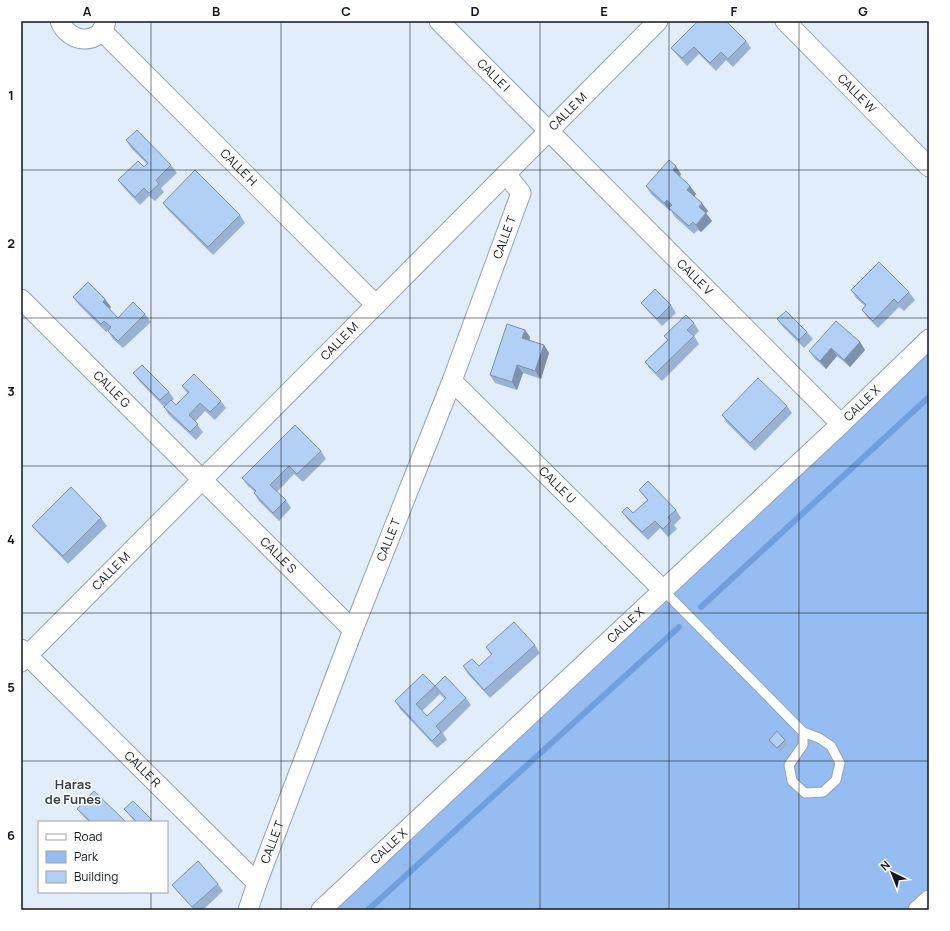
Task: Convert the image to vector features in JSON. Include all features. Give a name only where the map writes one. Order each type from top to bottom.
[{"type":"street","name":"CALLE H","points":[[60,21],[63,28],[68,33],[81,39],[96,36],[104,26],[376,305]]},
{"type":"street","name":"CALLE I","points":[[438,21],[548,131]]},
{"type":"street","name":"CALLE M","points":[[23,656],[202,480],[658,21]]},
{"type":"street","name":"CALLE W","points":[[785,21],[929,167]]},
{"type":"street","name":"CALLE V","points":[[548,131],[841,424]]},
{"type":"street","name":"CALLE T","points":[[248,910],[353,630],[452,380],[520,193],[506,174]]},
{"type":"street","name":"CALLE G","points":[[21,299],[202,480]]},
{"type":"street","name":"CALLE X","points":[[321,910],[841,424],[929,339]]},
{"type":"street","name":"CALLE U","points":[[452,380],[663,590]]},
{"type":"street","name":"CALLE S","points":[[202,480],[353,630]]},
{"type":"street","name":"CALLE R","points":[[23,656],[257,883]]},
{"type":"street","points":[[918,910],[929,900]]},
{"type":"lane","points":[[663,590],[803,732],[819,738],[831,746],[840,763],[836,780],[823,792],[805,793],[792,781],[789,765],[803,745],[803,732]]},
{"type":"green space","points":[[929,339],[929,910],[321,910]]},
{"type":"building","points":[[698,21],[726,21],[746,41],[728,59],[721,52],[710,63],[694,47],[682,58],[671,48]]},
{"type":"building","points":[[137,130],[171,165],[156,180],[159,184],[149,193],[144,188],[135,197],[118,180],[138,161],[144,167],[148,163],[126,140]]},
{"type":"building","points":[[669,160],[676,166],[673,170],[690,186],[687,190],[702,203],[699,207],[706,213],[696,225],[693,222],[689,226],[669,208],[672,205],[667,200],[664,203],[646,186]]},
{"type":"building","points":[[195,170],[240,215],[208,247],[163,203]]},
{"type":"building","points":[[879,262],[909,292],[898,303],[894,299],[873,321],[862,310],[866,305],[851,290]]},
{"type":"building","points":[[88,282],[105,299],[103,302],[118,318],[133,302],[145,314],[118,341],[108,331],[111,327],[104,321],[101,324],[73,297]]},
{"type":"building","points":[[655,289],[671,305],[657,319],[641,303]]},
{"type":"building","points":[[786,311],[807,332],[799,340],[777,319]]},
{"type":"building","points":[[686,315],[694,323],[687,330],[694,336],[656,373],[645,362],[668,340],[664,336]]},
{"type":"building","points":[[836,321],[860,342],[844,360],[831,348],[820,361],[809,351]]},
{"type":"building","points":[[507,324],[525,330],[522,338],[544,345],[535,371],[517,365],[512,382],[490,375]]},
{"type":"building","points":[[142,365],[169,392],[160,400],[133,373]]},
{"type":"building","points":[[194,374],[221,401],[210,412],[200,403],[189,415],[198,424],[190,432],[164,407],[171,400],[176,405],[189,392],[182,386]]},
{"type":"building","points":[[758,378],[787,406],[750,443],[722,415]]},
{"type":"building","points":[[295,425],[321,451],[297,474],[289,466],[270,485],[286,500],[273,513],[254,493],[256,491],[242,478]]},
{"type":"building","points":[[648,481],[676,510],[668,517],[671,521],[663,529],[655,521],[642,532],[622,512],[627,507],[633,513],[648,500],[639,490]]},
{"type":"building","points":[[71,487],[101,518],[63,556],[32,526]]},
{"type":"building","points":[[514,622],[535,645],[484,690],[463,666],[472,659],[479,666],[492,654],[486,647]]},
{"type":"building","points":[[423,674],[435,686],[445,676],[466,698],[436,726],[441,732],[432,741],[395,701]],"holes":[[[435,686],[446,698],[427,716],[416,704]]]},
{"type":"building","points":[[777,731],[785,740],[777,748],[769,740]]},
{"type":"building","points":[[94,791],[125,821],[90,821],[77,809]]},
{"type":"building","points":[[133,801],[151,819],[149,821],[136,821],[124,809]]},
{"type":"building","points":[[198,861],[218,884],[192,907],[172,885]]},
{"type":"waterway","points":[[701,607],[929,397]]},
{"type":"waterway","points":[[368,910],[679,627]]},
{"type":"district","name":"Haras de Funes","points":[[73,792]]}]
